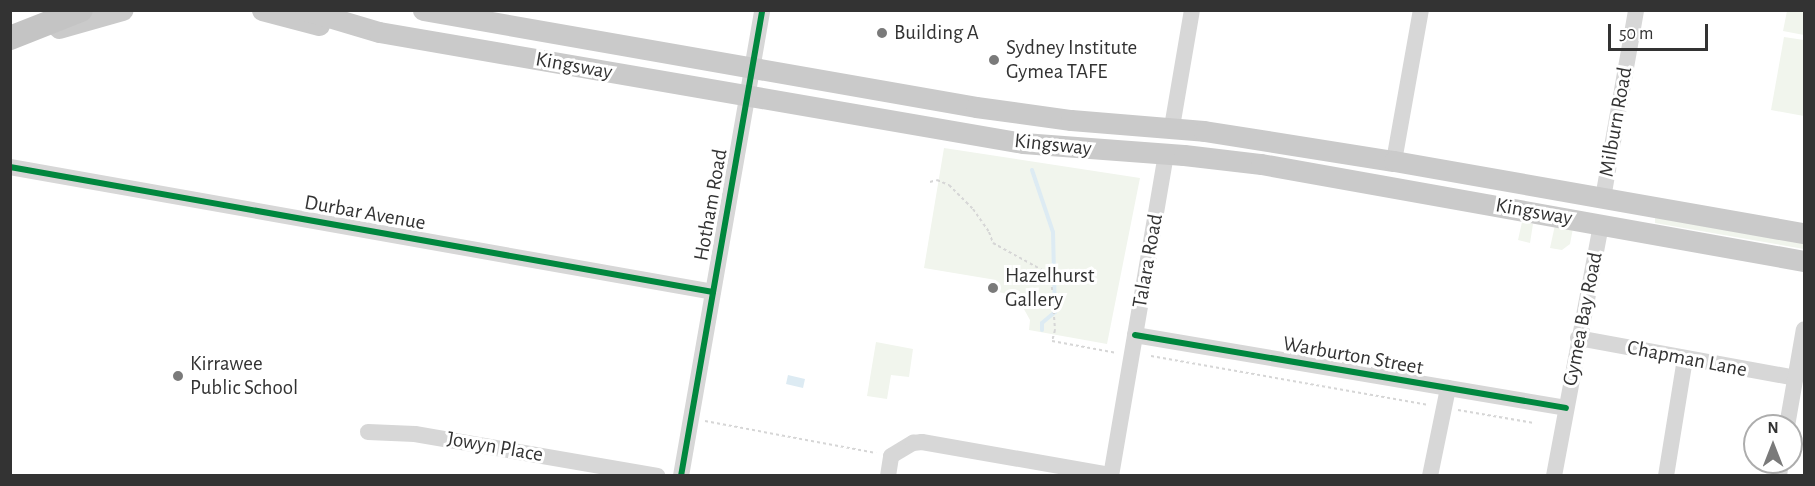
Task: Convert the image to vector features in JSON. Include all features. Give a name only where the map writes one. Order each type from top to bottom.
[{"type":"highway","points":[[10,39],[81,10]]},
{"type":"main road","points":[[10,39],[122,10]]},
{"type":"main road","points":[[262,10],[332,28],[379,32]]},
{"type":"main road","name":"Kingsway","points":[[305,10],[379,32],[1023,143],[1261,164],[1804,261]]},
{"type":"main road","name":"Kingsway","points":[[423,10],[506,17],[753,68],[1027,115],[1172,127],[1394,161],[1804,233]]},
{"type":"main road","name":"Gymea Bay Road","points":[[1601,224],[1603,198]]},
{"type":"street","name":"Hotham Road","points":[[681,476],[762,10]]},
{"type":"street","points":[[1172,127],[1192,10]]},
{"type":"street","points":[[1394,161],[1421,10]]},
{"type":"street","name":"Milburn Road","points":[[1603,198],[1636,10]]},
{"type":"street","name":"Talara Road","points":[[1111,475],[1166,154]]},
{"type":"street","name":"Durbar Avenue","points":[[10,167],[713,292]]},
{"type":"street","name":"Gymea Bay Road","points":[[1554,476],[1601,224]]},
{"type":"street","points":[[1789,414],[1804,329]]},
{"type":"street","name":"Warburton Street","points":[[1135,335],[1566,408]]},
{"type":"street","name":"Chapman Lane","points":[[1578,339],[1795,378]]},
{"type":"street","points":[[1666,476],[1685,359]]},
{"type":"street","points":[[1430,476],[1448,388]]},
{"type":"street","name":"Jowyn Place","points":[[368,432],[415,434],[657,476]]},
{"type":"street","points":[[888,476],[891,456],[913,443],[922,442],[1111,475]]},
{"type":"path","points":[[930,182],[937,180],[949,185],[973,209],[989,232],[993,243],[1051,275],[1053,341],[1131,355]]},
{"type":"path","points":[[705,421],[802,438],[830,447],[891,456]]},
{"type":"shaded area","points":[[1787,11],[1804,11],[1804,35],[1783,31]]},
{"type":"shaded area","points":[[1784,37],[1804,40],[1804,116],[1771,110]]},
{"type":"shaded area","points":[[944,148],[1140,178],[1107,344],[1029,330],[1030,320],[1020,302],[994,291],[996,280],[924,268]]},
{"type":"shaded area","points":[[1655,216],[1804,241],[1804,249],[1655,223]]},
{"type":"shaded area","points":[[1522,222],[1533,224],[1530,243],[1518,240]]},
{"type":"shaded area","points":[[1555,225],[1573,228],[1570,244],[1562,250],[1550,248]]},
{"type":"shaded area","points":[[876,342],[913,349],[909,377],[891,375],[887,399],[867,396]]},
{"type":"shaded area","points":[[788,375],[805,379],[803,388],[786,384]]},
{"type":"waterway","points":[[1032,170],[1053,232],[1055,312],[1042,323],[1042,330]]},
{"type":"cycle path","points":[[681,476],[762,10]]},
{"type":"cycle path","points":[[10,167],[713,292]]},
{"type":"cycle path","points":[[1135,335],[1566,408]]},
{"type":"place","name":"Building A","points":[[882,33]]},
{"type":"place","name":"Sydney Institute Gymea TAFE","points":[[994,60]]},
{"type":"place","name":"Hazelhurst Gallery","points":[[993,288]]},
{"type":"place","name":"Kirrawee Public School","points":[[178,376]]}]
